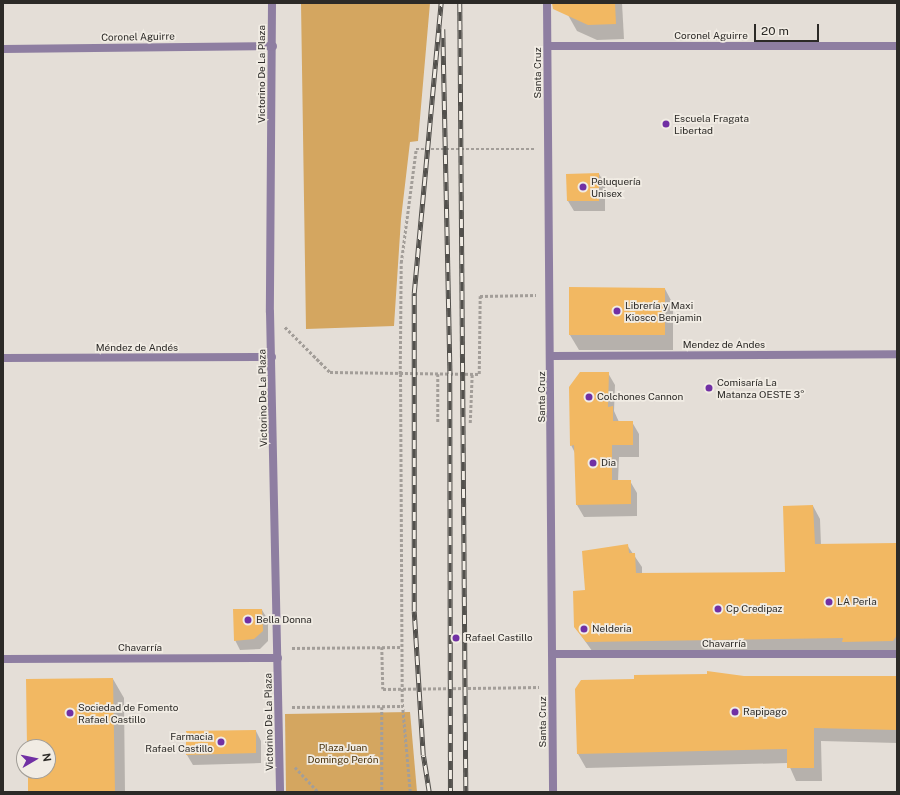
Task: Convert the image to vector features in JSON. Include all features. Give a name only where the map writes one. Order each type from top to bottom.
[{"type":"street","name":"Victorino De La Plaza","points":[[272,3],[270,312],[280,792]]},
{"type":"street","name":"Santa Cruz","points":[[547,3],[552,356],[553,792]]},
{"type":"street","name":"Coronel Aguirre","points":[[3,49],[272,46]]},
{"type":"street","name":"Coronel Aguirre","points":[[548,46],[897,46]]},
{"type":"street","name":"Mendez de Andes","points":[[552,356],[897,354]]},
{"type":"street","name":"Méndez de Andés","points":[[3,358],[272,357]]},
{"type":"street","name":"Chavarría","points":[[552,654],[897,654]]},
{"type":"street","name":"Chavarría","points":[[3,659],[278,658]]},
{"type":"path","points":[[410,792],[402,706],[400,374],[401,263],[416,149],[548,149]]},
{"type":"path","points":[[270,312],[330,372],[479,374],[480,296],[550,295]]},
{"type":"path","points":[[438,374],[438,423]]},
{"type":"path","points":[[470,423],[472,374]]},
{"type":"path","points":[[382,647],[383,689],[552,687]]},
{"type":"path","points":[[277,648],[402,647]]},
{"type":"path","points":[[382,706],[382,792]]},
{"type":"path","points":[[278,707],[402,706]]},
{"type":"path","points":[[279,750],[318,792]]},
{"type":"green space","points":[[301,3],[430,3],[418,141],[410,142],[401,219],[394,326],[306,329]]},
{"type":"green space","name":"Plaza Juan Domingo Perón","points":[[410,712],[417,792],[286,792],[285,714]]},
{"type":"building","points":[[552,3],[615,3],[616,24],[588,25],[553,9]]},
{"type":"building","name":"Peluquería Unisex","points":[[599,173],[599,201],[567,201],[566,174]]},
{"type":"building","name":"Librería y Maxi Kiosco Benjamin","points":[[569,287],[665,288],[665,335],[569,335]]},
{"type":"building","points":[[580,372],[609,372],[608,407],[613,406],[613,421],[633,421],[633,445],[612,445],[612,480],[631,480],[631,504],[576,505],[574,445],[570,446],[569,387]]},
{"type":"building","points":[[813,505],[815,544],[897,543],[897,635],[893,641],[842,642],[843,638],[586,642],[574,627],[573,591],[585,590],[582,551],[628,544],[629,553],[635,553],[636,573],[785,572],[783,506]]},
{"type":"building","name":"Bella Donna","points":[[233,609],[262,609],[263,631],[254,639],[234,641]]},
{"type":"building","points":[[707,671],[744,676],[897,676],[897,730],[814,728],[814,768],[787,768],[787,749],[577,754],[575,689],[581,680],[634,679],[634,675],[707,674]]},
{"type":"building","name":"Sociedad de Fomento Rafael Castillo","points":[[113,678],[115,792],[28,792],[28,779],[56,779],[56,739],[27,739],[26,679]]},
{"type":"building","name":"Farmacia Rafael Castillo","points":[[256,730],[256,753],[186,755],[186,731]]},
{"type":"railway","points":[[429,792],[423,755],[414,611],[414,293],[441,3]]},
{"type":"railway","points":[[460,3],[466,792]]},
{"type":"railway","points":[[443,29],[450,374],[451,792]]},
{"type":"place","name":"Escuela Fragata Libertad","points":[[666,124]]},
{"type":"place","name":"Peluquería Unisex","points":[[583,187]]},
{"type":"place","name":"Librería y Maxi Kiosco Benjamin","points":[[617,311]]},
{"type":"place","name":"Comisaría La Matanza OESTE 3°","points":[[709,388]]},
{"type":"place","name":"Colchones Cannon","points":[[589,397]]},
{"type":"place","name":"Dia","points":[[593,463]]},
{"type":"place","name":"LA Perla","points":[[829,602]]},
{"type":"place","name":"Cp Credipaz","points":[[718,609]]},
{"type":"place","name":"Bella Donna","points":[[248,620]]},
{"type":"place","name":"Nelderia","points":[[584,629]]},
{"type":"place","name":"Rafael Castillo","points":[[456,638]]},
{"type":"place","name":"Rapipago","points":[[735,712]]},
{"type":"place","name":"Sociedad de Fomento Rafael Castillo","points":[[70,713]]},
{"type":"place","name":"Farmacia Rafael Castillo","points":[[221,742]]}]
